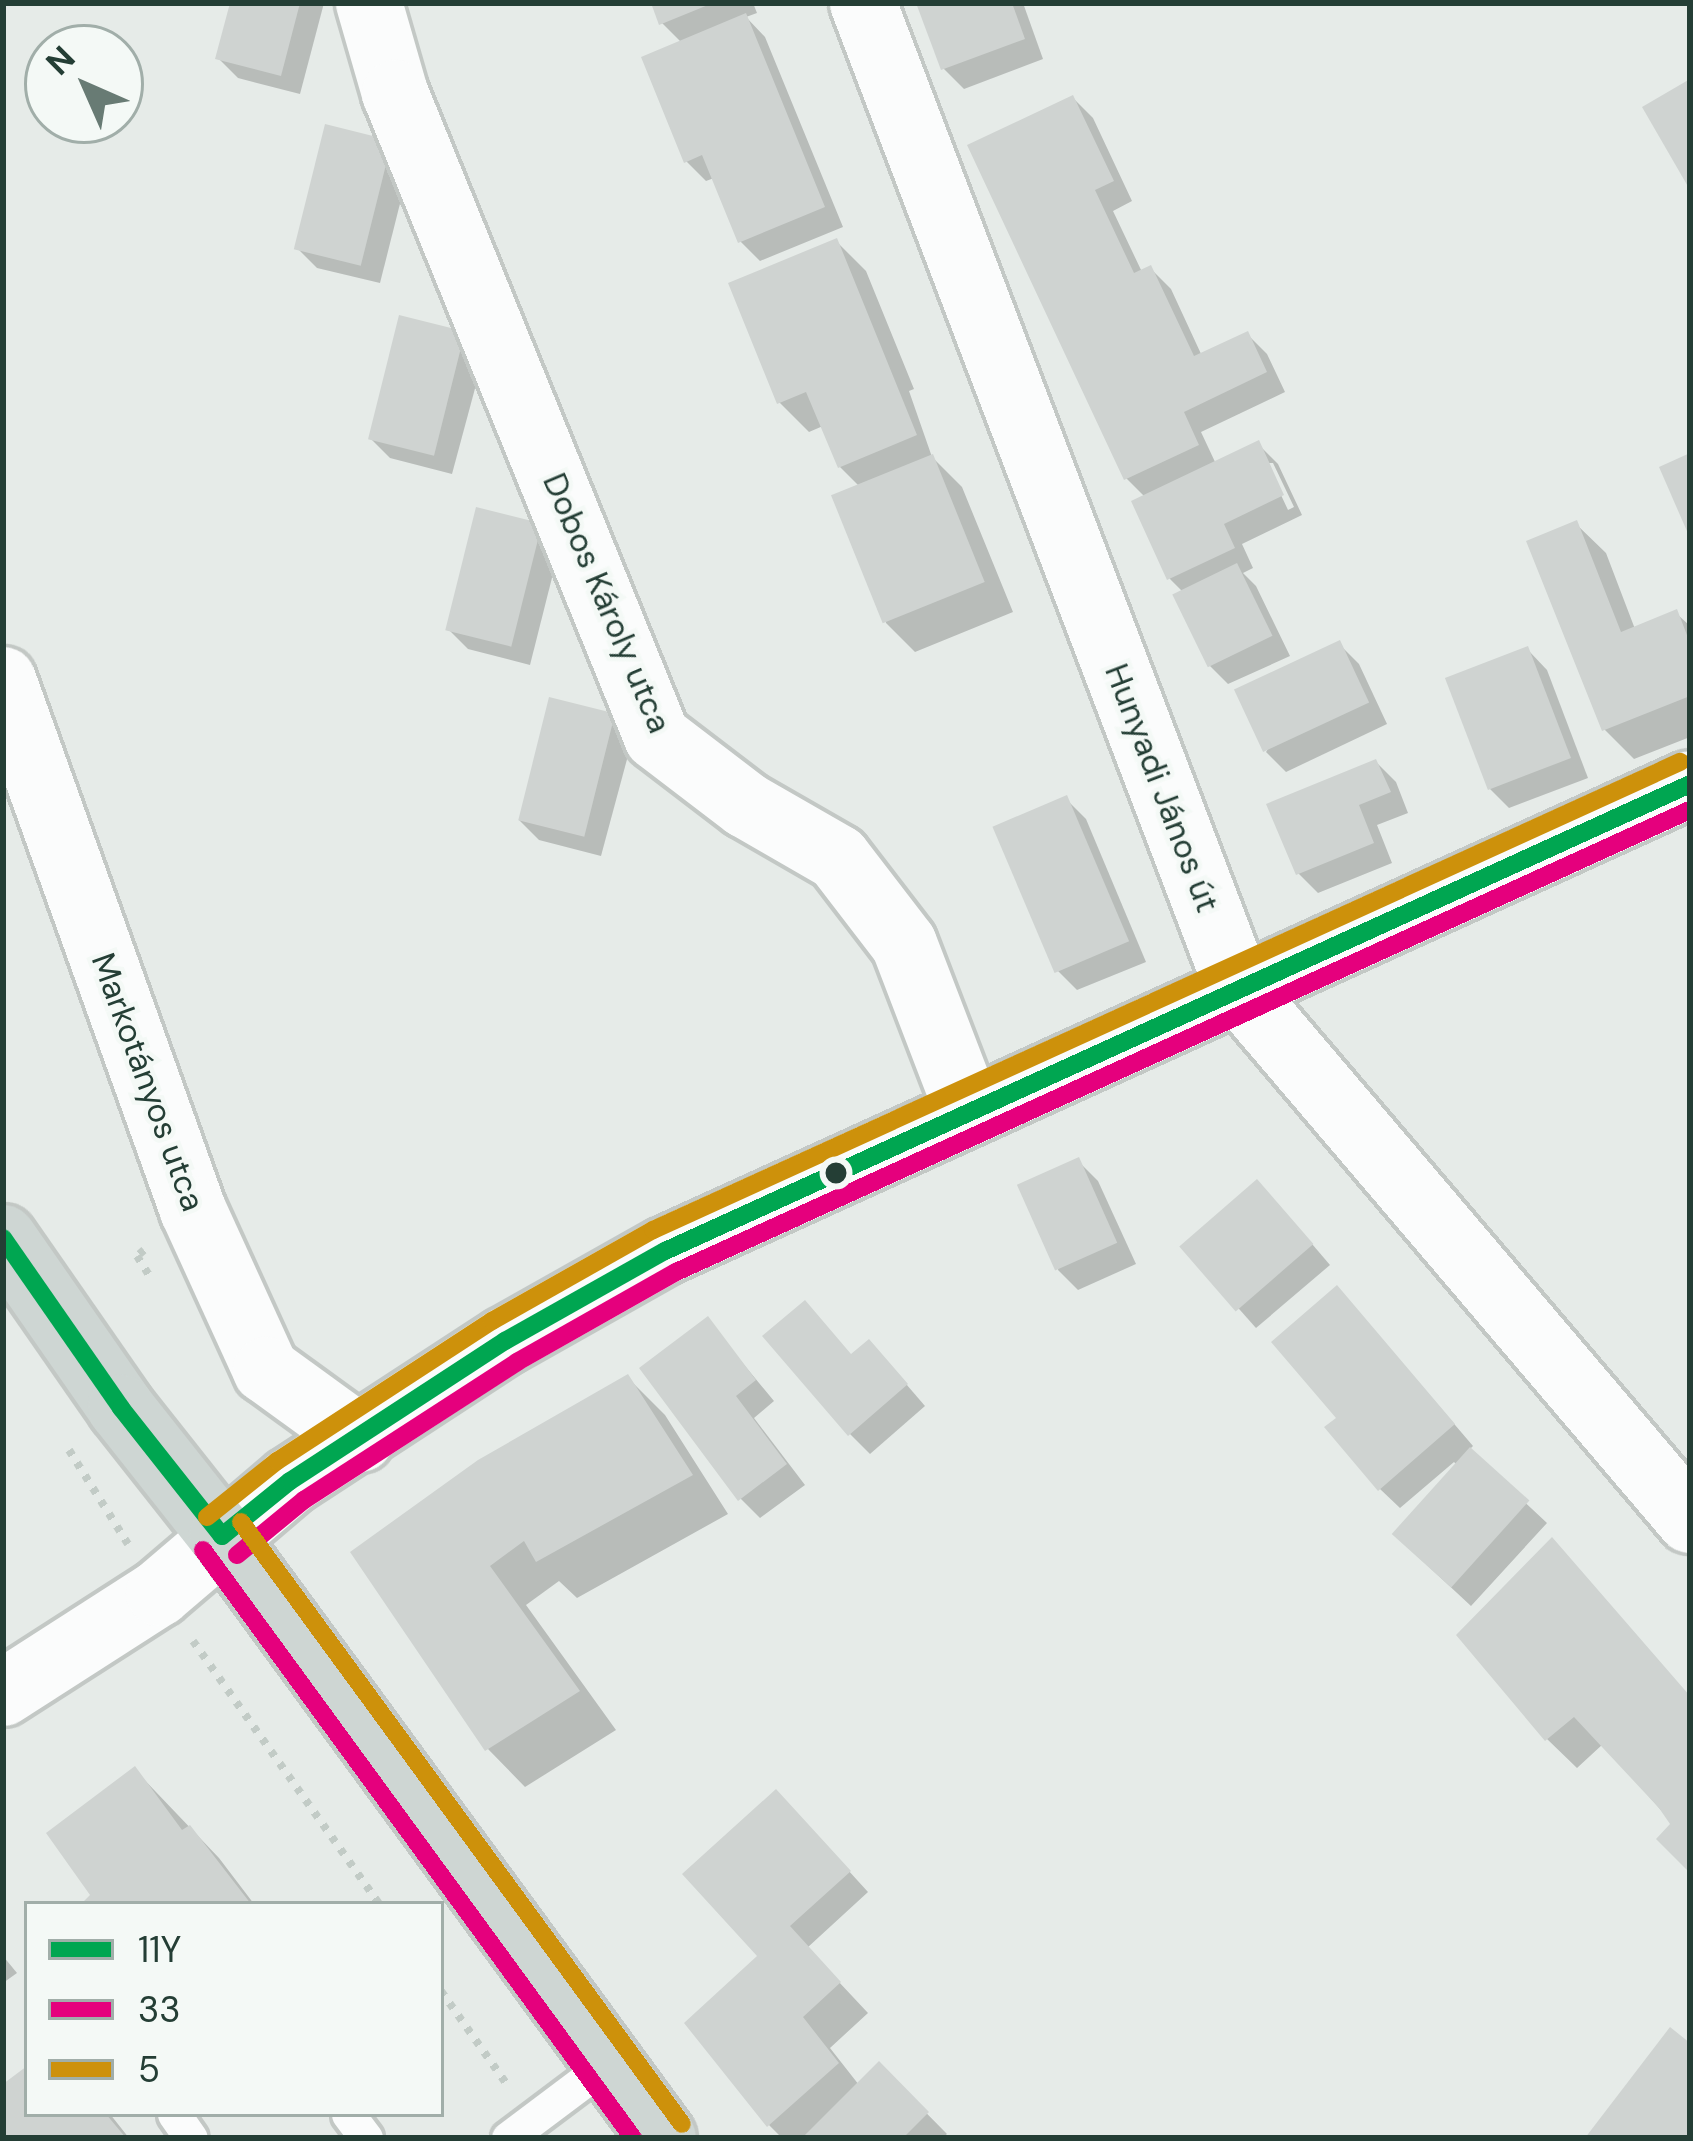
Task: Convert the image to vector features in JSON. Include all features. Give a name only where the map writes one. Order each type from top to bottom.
[{"type":"main road","points":[[3,1238],[121,1408],[223,1536],[663,2138]]},
{"type":"street","name":"Dobos Károly utca","points":[[369,3],[395,93],[657,736],[746,806],[838,858],[904,944],[968,1111]]},
{"type":"street","name":"Hunyadi János út","points":[[863,3],[1239,990],[1690,1520]]},
{"type":"street","name":"Markotányos utca","points":[[3,680],[193,1210],[266,1370],[361,1439]]},
{"type":"street","points":[[3,1693],[159,1593],[290,1481],[505,1341],[664,1251],[1690,784]]},
{"type":"lane","points":[[520,2129],[608,2063]]},
{"type":"path","points":[[161,1297],[137,1256],[193,1210]]},
{"type":"path","points":[[121,1408],[67,1447],[159,1593],[377,1901]]},
{"type":"path","points":[[444,1996],[520,2129]]},
{"type":"building","points":[[230,3],[300,3],[281,76],[215,59]]},
{"type":"building","points":[[651,3],[713,3],[659,25]]},
{"type":"building","points":[[916,3],[1012,3],[1025,39],[941,70]]},
{"type":"building","points":[[746,13],[825,207],[738,243],[702,155],[684,163],[641,57]]},
{"type":"building","points":[[1690,79],[1690,190],[1642,107]]},
{"type":"building","points":[[1073,95],[1114,181],[1095,190],[1134,273],[1151,265],[1194,356],[1248,331],[1267,372],[1184,412],[1199,445],[1124,480],[967,145]]},
{"type":"building","points":[[325,124],[392,141],[361,266],[294,249]]},
{"type":"building","points":[[837,238],[917,435],[838,468],[806,392],[777,404],[728,283]]},
{"type":"building","points":[[399,315],[465,331],[434,456],[368,439]]},
{"type":"building","points":[[1259,440],[1284,495],[1224,524],[1235,548],[1167,580],[1131,501]]},
{"type":"building","points":[[1690,453],[1690,538],[1659,467]]},
{"type":"building","points":[[933,454],[985,582],[883,623],[831,495]]},
{"type":"building","points":[[476,507],[542,523],[511,647],[445,630]]},
{"type":"building","points":[[1577,520],[1621,632],[1677,609],[1690,643],[1690,696],[1602,731],[1526,541]]},
{"type":"building","points":[[1237,563],[1273,636],[1208,667],[1172,595]]},
{"type":"building","points":[[1340,640],[1369,703],[1263,752],[1234,689]]},
{"type":"building","points":[[1528,646],[1571,758],[1488,790],[1445,678]]},
{"type":"building","points":[[549,697],[615,713],[584,837],[518,820]]},
{"type":"building","points":[[1376,759],[1391,792],[1359,805],[1374,843],[1296,875],[1266,804]]},
{"type":"building","points":[[1067,795],[1129,941],[1055,973],[992,827]]},
{"type":"building","points":[[1079,1157],[1117,1243],[1055,1271],[1017,1185]]},
{"type":"building","points":[[1257,1179],[1313,1244],[1236,1311],[1179,1247]]},
{"type":"building","points":[[1337,1285],[1455,1424],[1378,1491],[1324,1427],[1336,1418],[1271,1342]]},
{"type":"building","points":[[805,1300],[851,1354],[869,1339],[908,1384],[848,1436],[762,1336]]},
{"type":"building","points":[[708,1316],[756,1380],[736,1396],[787,1464],[738,1501],[639,1368]]},
{"type":"building","points":[[628,1374],[693,1475],[536,1562],[524,1541],[490,1566],[580,1691],[485,1751],[350,1552],[478,1460]]},
{"type":"building","points":[[1470,1447],[1529,1501],[1451,1587],[1392,1534]]},
{"type":"building","points":[[1552,1537],[1690,1696],[1690,1873],[1656,1839],[1670,1824],[1659,1808],[1574,1717],[1545,1741],[1456,1635]]},
{"type":"building","points":[[135,1766],[182,1830],[190,1825],[249,1901],[84,1901],[90,1895],[46,1833]]},
{"type":"building","points":[[776,1789],[851,1871],[790,1926],[841,1982],[803,2017],[839,2063],[767,2127],[684,2023],[757,1956],[682,1874]]},
{"type":"building","points":[[1670,2027],[1690,2043],[1690,2138],[1585,2138]]},
{"type":"building","points":[[879,2061],[929,2112],[903,2138],[802,2138]]},
{"type":"building","points":[[24,2068],[24,2117],[108,2117],[126,2138],[3,2138],[3,2084]]},
{"type":"transit line","name":"5","points":[[207,1517],[277,1461],[492,1321],[653,1230],[1680,762]]},
{"type":"transit line","name":"11Y","points":[[222,1536],[290,1481],[505,1341],[665,1251],[1690,784]]},
{"type":"transit line","name":"33","points":[[237,1555],[304,1500],[517,1362],[676,1272],[1690,810]]},
{"type":"transit line","name":"11Y","points":[[3,1238],[121,1408],[222,1536]]},
{"type":"transit line","name":"5","points":[[241,1522],[682,2124]]},
{"type":"transit line","name":"33","points":[[203,1550],[633,2138]]}]
